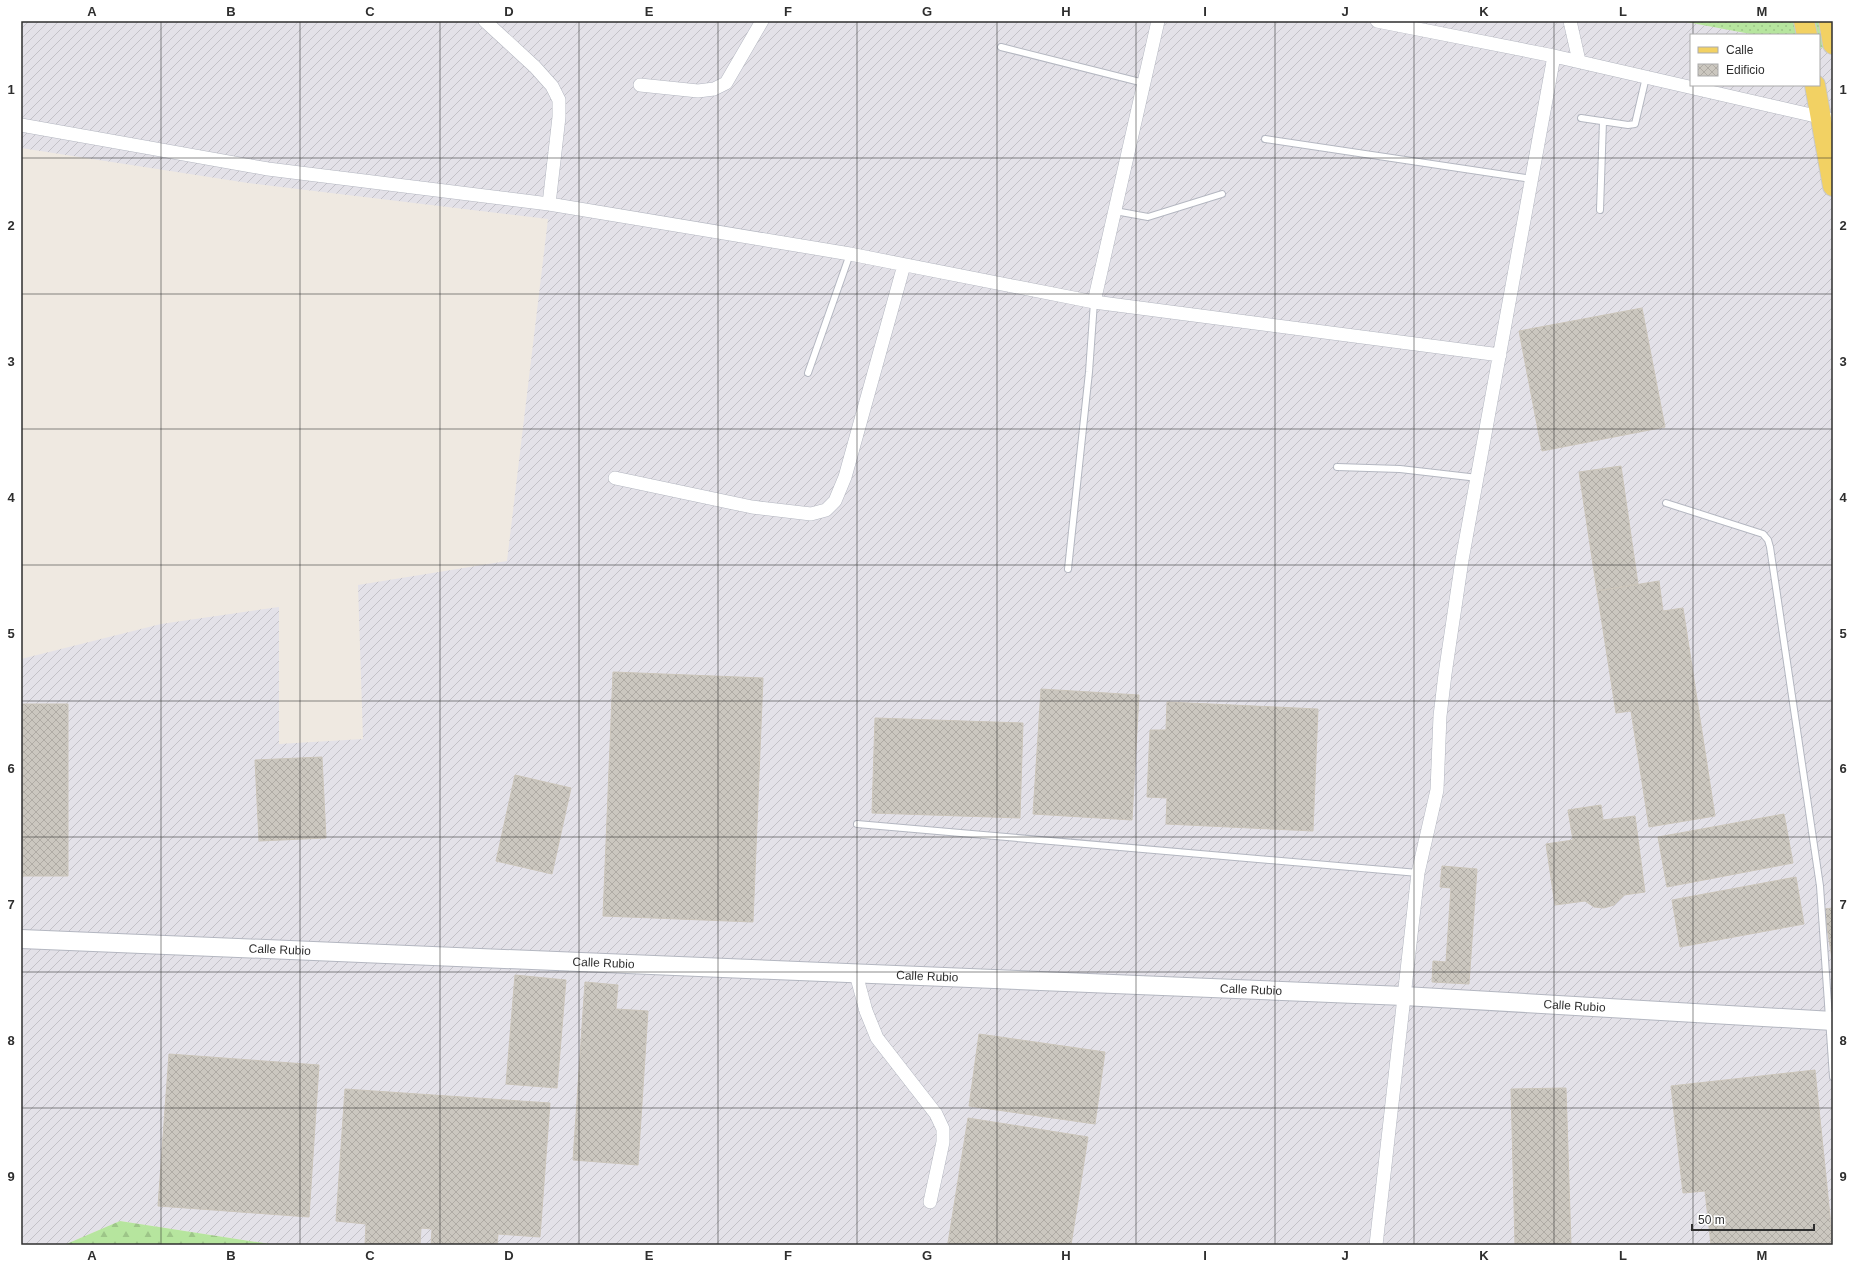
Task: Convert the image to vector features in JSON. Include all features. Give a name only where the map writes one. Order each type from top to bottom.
[{"type":"main road","points":[[1804,21],[1807,34]]},
{"type":"main road","points":[[1829,21],[1833,44]]},
{"type":"main road","points":[[1815,86],[1827,118],[1833,186]]},
{"type":"street","points":[[485,21],[535,67],[552,86],[559,100],[559,117],[549,204]]},
{"type":"street","points":[[640,85],[698,91],[714,89],[726,82],[762,21]]},
{"type":"street","points":[[1094,302],[1158,21]]},
{"type":"street","points":[[1377,21],[1579,61],[1827,118]]},
{"type":"street","points":[[1570,21],[1579,61]]},
{"type":"street","points":[[1376,1245],[1418,873],[1437,790],[1440,716],[1462,560],[1554,56]]},
{"type":"street","points":[[21,125],[268,169],[549,204],[850,254],[1094,302],[1500,355]]},
{"type":"street","points":[[615,478],[752,507],[811,514],[826,510],[835,500],[846,478],[904,265]]},
{"type":"street","name":"Calle Rubio","points":[[21,939],[1404,996],[1831,1021]]},
{"type":"street","points":[[856,974],[866,1011],[877,1038],[936,1114],[943,1129],[943,1142],[930,1202]]},
{"type":"lane","points":[[1001,47],[1144,83]]},
{"type":"lane","points":[[1581,118],[1628,125],[1635,124],[1646,77]]},
{"type":"lane","points":[[1600,210],[1603,121]]},
{"type":"lane","points":[[1265,139],[1532,179]]},
{"type":"lane","points":[[1115,210],[1148,217],[1222,194]]},
{"type":"lane","points":[[808,373],[850,254]]},
{"type":"lane","points":[[1068,569],[1090,372],[1094,302]]},
{"type":"lane","points":[[1337,467],[1400,469],[1478,478]]},
{"type":"lane","points":[[1666,503],[1763,534],[1768,540],[1820,886],[1831,1021],[1833,1077]]},
{"type":"lane","points":[[857,824],[1418,873]]},
{"type":"shaded area","points":[[21,21],[1681,21],[1751,34],[1690,34],[1690,86],[1820,86],[1820,47],[1833,50],[1833,1245],[276,1245],[120,1221],[64,1245],[21,1245],[21,659],[161,624],[279,607],[279,744],[363,739],[358,585],[507,561],[548,219],[248,183],[21,148]]},
{"type":"green space","points":[[1681,21],[1833,21],[1833,50],[1820,47],[1820,34],[1751,34]]},
{"type":"green space","points":[[120,1221],[276,1245],[64,1245]]},
{"type":"building","points":[[1642,308],[1665,427],[1542,451],[1519,331]]},
{"type":"building","points":[[1621,466],[1638,584],[1597,591],[1579,472]]},
{"type":"building","points":[[1659,581],[1663,611],[1683,608],[1715,816],[1649,827],[1631,711],[1616,713],[1597,591]]},
{"type":"building","points":[[613,672],[763,678],[753,922],[603,916]]},
{"type":"building","points":[[1041,689],[1139,695],[1132,820],[1033,814]]},
{"type":"building","points":[[1167,702],[1318,709],[1313,831],[1166,824],[1167,798],[1147,797],[1150,730],[1166,730]]},
{"type":"building","points":[[21,704],[68,704],[68,876],[21,876]]},
{"type":"building","points":[[875,718],[1023,723],[1020,818],[872,813]]},
{"type":"building","points":[[322,757],[326,838],[259,841],[255,760]]},
{"type":"building","points":[[515,775],[571,788],[552,874],[496,861]]},
{"type":"building","points":[[1601,805],[1603,820],[1635,816],[1645,892],[1624,895],[1614,905],[1604,908],[1594,907],[1585,901],[1555,905],[1546,844],[1573,840],[1568,810]]},
{"type":"building","points":[[1784,814],[1793,863],[1667,887],[1658,837]]},
{"type":"building","points":[[1442,866],[1477,869],[1469,984],[1432,982],[1433,961],[1446,962],[1451,888],[1440,887]]},
{"type":"building","points":[[1796,877],[1804,924],[1680,947],[1672,900]]},
{"type":"building","points":[[1833,908],[1833,957],[1832,958],[1824,909]]},
{"type":"building","points":[[515,975],[566,980],[557,1088],[506,1084]]},
{"type":"building","points":[[585,982],[618,985],[616,1009],[648,1011],[638,1165],[573,1160]]},
{"type":"building","points":[[979,1034],[1105,1052],[1095,1124],[969,1106]]},
{"type":"building","points":[[169,1054],[319,1065],[309,1217],[158,1206]]},
{"type":"building","points":[[1815,1070],[1833,1245],[1772,1245],[1772,1242],[1747,1245],[1711,1245],[1705,1191],[1683,1193],[1671,1086]]},
{"type":"building","points":[[1566,1088],[1571,1245],[1515,1245],[1511,1089]]},
{"type":"building","points":[[345,1089],[550,1103],[540,1237],[498,1234],[497,1245],[431,1245],[432,1229],[421,1228],[420,1245],[365,1245],[366,1224],[336,1221]]},
{"type":"building","points":[[968,1118],[1088,1137],[1071,1245],[957,1245],[948,1243]]}]
